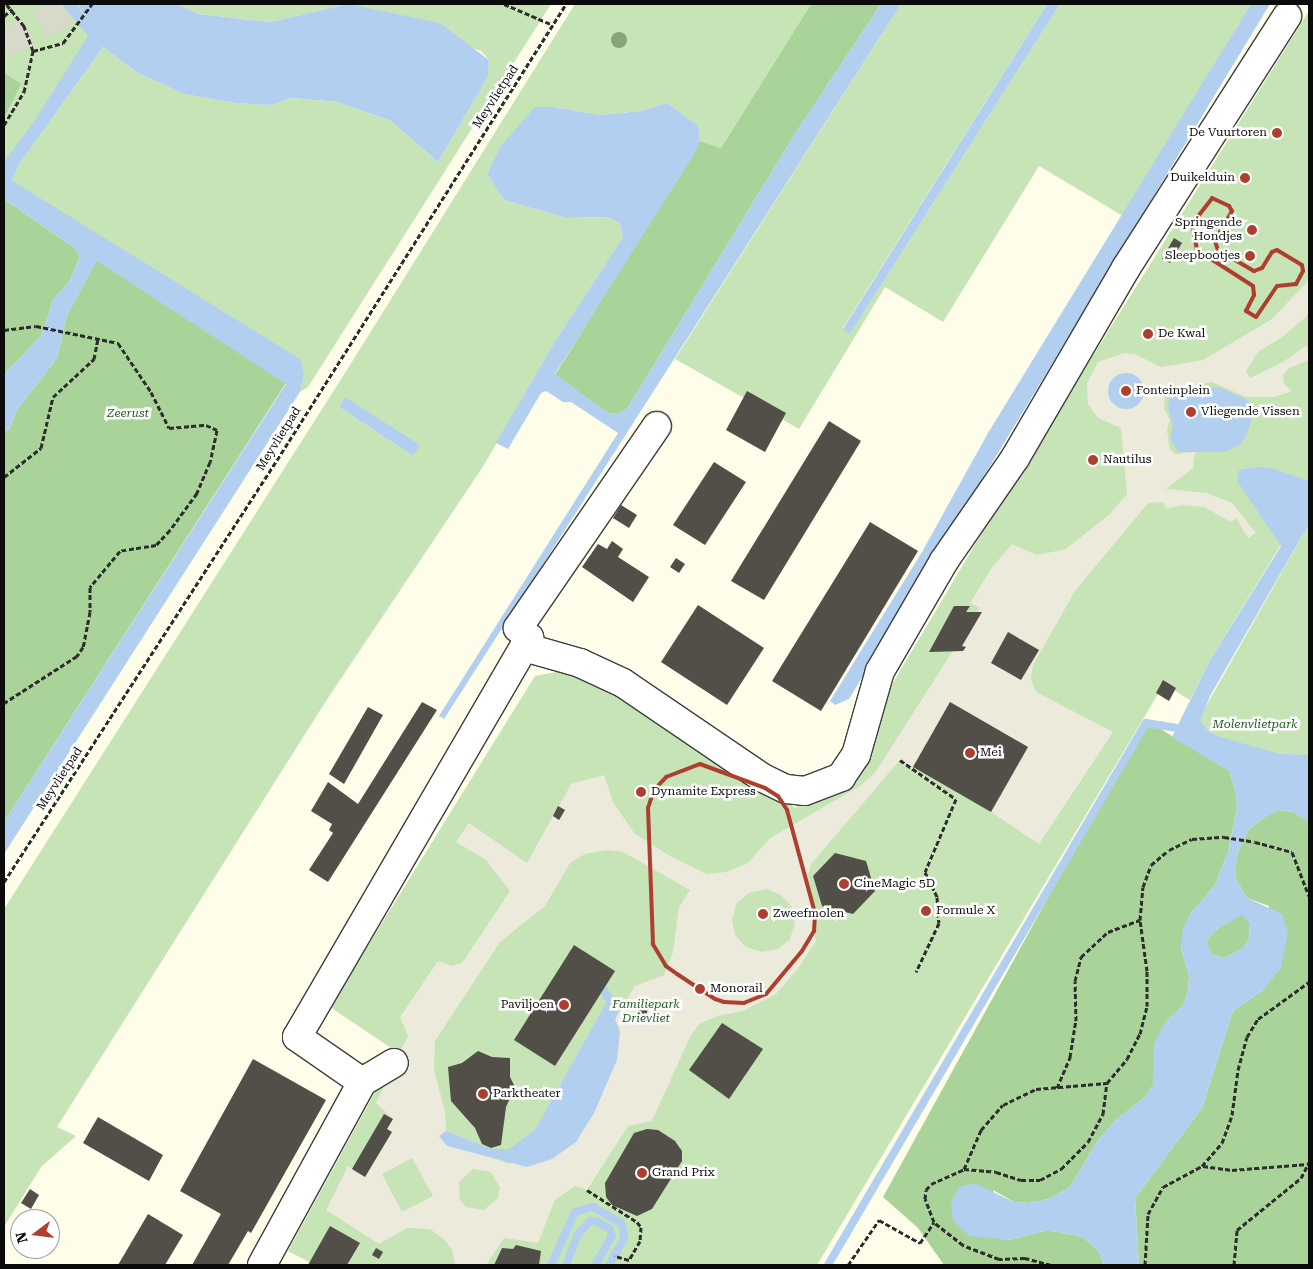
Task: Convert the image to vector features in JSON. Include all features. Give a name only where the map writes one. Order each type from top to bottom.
[{"type":"lane","points":[[524,647],[580,663],[623,683],[763,778],[786,789],[805,791],[841,777],[856,755],[880,671],[944,561],[1015,458],[1126,268],[1287,16]]},
{"type":"lane","points":[[362,1082],[297,1037],[529,638],[518,628],[657,426]]},
{"type":"lane","points":[[262,1265],[362,1082],[394,1063]]},
{"type":"path","points":[[4,125],[24,92],[33,51],[24,26],[6,4]]},
{"type":"path","points":[[33,51],[63,43],[74,31],[92,4]]},
{"type":"path","points":[[504,4],[553,25]]},
{"type":"path","name":"Meyvlietpad","points":[[4,882],[566,4]]},
{"type":"path","points":[[4,16],[12,9]]},
{"type":"path","points":[[4,330],[36,326],[118,343],[152,392],[169,428],[206,426],[217,430],[210,462],[197,493],[156,545],[120,551],[90,587],[90,612],[83,647],[77,656],[4,703]]},
{"type":"path","points":[[4,478],[42,448],[53,397],[94,359],[98,338]]},
{"type":"path","points":[[900,760],[956,799],[925,872],[937,897],[939,923],[916,972]]},
{"type":"path","points":[[1051,1265],[1025,1258],[999,1259],[963,1245],[934,1222],[925,1199],[926,1190],[931,1184],[964,1169],[996,1172],[1021,1180],[1040,1180],[1061,1169],[1088,1142],[1103,1114],[1107,1083],[1126,1059],[1140,1034],[1147,1006],[1147,971],[1140,920],[1143,887],[1151,865],[1169,850],[1192,839],[1224,837],[1256,842],[1296,856],[1309,896]]},
{"type":"path","points":[[1057,1088],[1070,1056],[1076,1021],[1075,981],[1081,957],[1108,932],[1140,920]]},
{"type":"path","points":[[1145,1265],[1148,1214],[1163,1187],[1202,1166],[1222,1143],[1232,1115],[1238,1070],[1247,1037],[1258,1019],[1309,982]]},
{"type":"path","points":[[964,1169],[981,1130],[1003,1105],[1020,1094],[1107,1083]]},
{"type":"path","points":[[1202,1166],[1232,1170],[1309,1163]]},
{"type":"path","points":[[1234,1265],[1237,1230],[1301,1178],[1309,1163]]},
{"type":"path","points":[[587,1190],[637,1222],[640,1227],[640,1241],[629,1260],[615,1256]]},
{"type":"path","points":[[848,1265],[880,1220],[920,1244],[934,1222]]},
{"type":"green space","points":[[4,4],[87,4],[105,27],[4,171]]},
{"type":"green space","points":[[176,4],[348,4],[270,22],[199,14]]},
{"type":"green space","points":[[348,4],[551,4],[308,387],[300,392],[304,375],[10,180],[20,163],[103,47],[136,72],[184,94],[236,103],[271,105],[292,98],[337,102],[391,121],[438,162],[488,77],[489,60],[481,51]]},
{"type":"green space","points":[[575,4],[811,4],[721,148],[700,141],[697,126],[667,103],[640,111],[600,115],[554,107],[500,147],[487,174],[504,200],[566,218],[606,217],[619,222],[623,237],[554,343],[484,465],[326,701],[57,1127],[76,1136],[41,1167],[15,1209],[10,1209],[10,1217],[4,1227],[4,909],[345,373]],"holes":[[[345,398],[413,456],[339,407]]]},
{"type":"green space","points":[[811,4],[881,4],[795,134],[627,409],[617,414],[608,413],[555,375],[700,141],[721,148]]},
{"type":"green space","points":[[901,4],[1047,4],[843,328],[850,334],[1060,4],[1251,4],[1123,216],[1039,166],[943,322],[885,287],[799,429],[675,359]]},
{"type":"green space","name":"Familiepark Drievliet","points":[[1309,11],[1309,499],[1210,660],[1190,700],[1164,684],[817,1265],[315,1265],[288,1251],[397,1052],[330,1007],[535,676],[561,671],[629,697],[779,792],[795,808],[864,770],[881,703],[983,531]]},
{"type":"green space","points":[[4,73],[21,84],[4,118]]},
{"type":"green space","points":[[4,199],[76,249],[80,257],[69,282],[53,300],[41,336],[7,371],[4,379]]},
{"type":"green space","name":"Zeerust","points":[[97,260],[286,383],[4,822],[4,432],[10,428],[17,410],[57,358],[67,315]]},
{"type":"green space","name":"Molenvlietpark","points":[[1309,524],[1309,822],[1184,745]]},
{"type":"green space","points":[[1146,720],[1229,771],[1236,792],[1237,809],[1228,852],[1215,885],[1191,913],[1181,948],[1189,976],[1188,992],[1182,1007],[1165,1022],[1153,1085],[1144,1098],[1116,1120],[1098,1140],[1070,1187],[1049,1199],[1028,1203],[1014,1202],[993,1190],[1008,1240],[1048,1230],[1083,1237],[1099,1252],[1104,1265],[944,1265],[918,1228],[883,1197]]},
{"type":"green space","points":[[1279,810],[1293,812],[1309,822],[1309,1265],[1139,1265],[1135,1198],[1202,1108],[1233,1011],[1263,990],[1269,906],[1247,898],[1236,879],[1235,866],[1239,849],[1249,829],[1266,816]]},
{"type":"green space","points":[[1242,914],[1250,923],[1249,940],[1243,948],[1224,958],[1212,955],[1206,941],[1217,929]]},
{"type":"shaded area","points":[[1309,280],[1309,314],[1285,335],[1258,352],[1246,371],[1250,378],[1283,362],[1307,345],[1309,360],[1289,368],[1283,375],[1284,384],[1292,391],[1275,397],[1246,397],[1212,382],[1165,391],[1164,409],[1170,420],[1167,430],[1170,450],[1175,454],[1195,452],[1193,468],[1166,489],[1207,493],[1232,503],[1256,533],[1248,538],[1236,518],[1231,522],[1204,507],[1181,505],[1166,509],[1163,502],[1148,503],[1075,591],[1033,665],[1031,679],[1036,692],[1113,732],[1039,844],[991,812],[1028,747],[950,702],[913,767],[900,760],[812,863],[806,879],[816,941],[797,970],[776,994],[743,1011],[717,1016],[699,1024],[690,1037],[652,1121],[628,1126],[587,1190],[575,1186],[555,1200],[538,1243],[504,1238],[486,1265],[455,1265],[452,1250],[445,1240],[430,1229],[407,1228],[379,1244],[326,1210],[348,1166],[365,1177],[392,1132],[387,1129],[393,1119],[376,1103],[408,1036],[400,1017],[438,961],[452,966],[462,963],[510,891],[486,860],[456,842],[469,823],[527,863],[553,816],[560,820],[565,810],[559,806],[571,784],[604,775],[614,804],[635,834],[670,856],[707,874],[726,872],[748,863],[770,838],[860,786],[875,773],[980,608],[970,603],[991,569],[1012,544],[1037,555],[1066,549],[1110,514],[1127,494],[1121,428],[1098,418],[1088,404],[1087,383],[1098,362],[1124,353],[1135,354],[1161,367],[1203,360],[1272,319]],"holes":[[[1008,632],[1039,650],[1021,680],[991,663]],[[606,850],[623,852],[690,890],[679,907],[673,952],[664,975],[635,986],[615,1019],[620,1032],[509,1164],[439,1137],[446,1131],[445,1111],[434,1070],[435,1041],[500,942],[545,906],[570,863],[585,854]],[[766,889],[781,895],[792,907],[795,923],[790,939],[778,949],[762,952],[746,947],[735,935],[732,919],[737,903],[749,893]],[[412,1158],[433,1196],[402,1212],[382,1174]],[[473,1169],[491,1172],[500,1188],[498,1198],[484,1210],[466,1207],[460,1200],[459,1182]]]},
{"type":"water","points":[[61,4],[176,4],[199,14],[270,22],[348,4],[440,23],[489,60],[488,77],[438,162],[391,121],[337,102],[292,98],[271,105],[236,103],[184,94],[136,72],[103,47],[20,163],[11,180],[300,359],[304,375],[300,392],[4,854],[4,822],[286,384],[97,261],[67,315],[57,358],[17,410],[10,428],[4,432],[4,379],[7,371],[41,336],[53,300],[69,282],[80,257],[76,249],[4,199],[4,162],[33,123],[88,36]]},
{"type":"water","points":[[881,4],[901,4],[444,719],[439,716],[618,433],[571,402],[563,402],[546,391],[541,393],[508,449],[496,443],[554,343],[623,237],[619,222],[606,217],[566,218],[504,200],[487,174],[500,147],[535,107],[554,107],[600,115],[640,111],[667,103],[698,126],[700,141],[695,153],[555,374],[608,413],[617,414],[627,409],[795,134]]},
{"type":"water","points":[[1047,4],[1060,4],[850,334],[843,329]]},
{"type":"water","points":[[1251,4],[1270,4],[849,699],[835,705],[830,701],[922,552],[988,433]]},
{"type":"water","name":"Fonteinplein","points":[[1126,373],[1139,378],[1144,391],[1139,404],[1126,409],[1113,404],[1108,391],[1113,378]]},
{"type":"water","points":[[1218,387],[1246,399],[1253,407],[1253,414],[1246,437],[1238,446],[1224,452],[1178,452],[1170,438],[1173,425],[1168,408],[1169,399],[1176,394]]},
{"type":"water","points":[[345,397],[420,445],[413,456],[339,407]]},
{"type":"water","points":[[1256,467],[1271,468],[1309,481],[1309,524],[1210,696],[1200,721],[1210,733],[1224,738],[1280,754],[1309,755],[1309,822],[1293,812],[1280,810],[1266,816],[1249,829],[1239,849],[1235,866],[1236,879],[1247,898],[1282,914],[1288,932],[1281,968],[1263,990],[1233,1011],[1202,1108],[1135,1198],[1139,1265],[1104,1265],[1099,1252],[1083,1237],[1048,1230],[1008,1240],[970,1236],[957,1225],[952,1215],[951,1203],[959,1187],[974,1183],[1014,1202],[1028,1203],[1049,1199],[1070,1187],[1098,1140],[1116,1120],[1144,1098],[1153,1085],[1154,1044],[1165,1022],[1182,1007],[1188,992],[1189,976],[1181,948],[1183,928],[1191,913],[1215,885],[1228,852],[1237,809],[1236,792],[1229,771],[1172,737],[1210,660],[1281,546],[1237,481],[1239,470]],"holes":[[[1242,915],[1250,923],[1249,940],[1243,948],[1224,958],[1212,955],[1206,941],[1217,929]]]},
{"type":"water","points":[[606,986],[620,1009],[615,1019],[620,1032],[617,1060],[594,1113],[576,1142],[552,1159],[527,1167],[447,1146],[439,1136],[446,1131],[491,1149],[509,1149],[535,1130],[606,1003],[601,993]]},
{"type":"building","points":[[1174,238],[1182,243],[1170,263],[1162,259]]},
{"type":"building","points":[[747,391],[786,413],[765,452],[726,430]]},
{"type":"building","points":[[829,421],[861,441],[764,600],[731,581]]},
{"type":"building","points":[[714,462],[746,482],[705,545],[673,525]]},
{"type":"building","points":[[621,505],[637,515],[629,528],[613,518]]},
{"type":"building","points":[[870,522],[918,551],[821,711],[772,681]]},
{"type":"building","points":[[612,541],[623,549],[618,557],[649,577],[633,602],[582,567],[598,544],[607,549]]},
{"type":"building","points":[[676,558],[685,564],[679,573],[670,567]]},
{"type":"building","points":[[698,605],[764,648],[727,705],[661,662]]},
{"type":"building","points":[[954,606],[970,606],[966,612],[982,612],[962,646],[966,647],[963,651],[929,652]]},
{"type":"building","points":[[1008,632],[1039,650],[1021,680],[991,663]]},
{"type":"building","points":[[1163,680],[1176,688],[1169,701],[1156,693]]},
{"type":"building","points":[[422,702],[437,710],[328,882],[309,870],[333,833],[329,830],[332,824],[311,811],[328,782],[358,804]]},
{"type":"building","points":[[950,702],[1028,747],[991,812],[913,767]]},
{"type":"building","points":[[368,707],[383,715],[344,784],[329,774]]},
{"type":"building","points":[[558,806],[565,810],[559,820],[553,816]]},
{"type":"building","name":"CineMagic 5D","points":[[835,853],[866,861],[875,891],[853,914],[822,906],[813,876]]},
{"type":"building","points":[[574,945],[615,971],[555,1066],[514,1040]]},
{"type":"building","points":[[640,1001],[649,1003],[646,1018],[637,1016]]},
{"type":"building","points":[[722,1023],[763,1049],[729,1099],[689,1070]]},
{"type":"building","points":[[478,1051],[492,1057],[510,1058],[510,1077],[515,1087],[506,1107],[501,1145],[491,1148],[482,1144],[475,1128],[451,1101],[448,1067],[462,1063]]},
{"type":"building","points":[[253,1059],[326,1100],[251,1233],[248,1231],[228,1265],[192,1265],[221,1214],[180,1191]]},
{"type":"building","points":[[384,1114],[393,1119],[387,1129],[392,1132],[365,1177],[352,1169]]},
{"type":"building","points":[[98,1117],[163,1155],[149,1181],[83,1143]]},
{"type":"building","points":[[647,1129],[658,1130],[675,1141],[682,1151],[682,1161],[652,1209],[637,1216],[612,1205],[606,1197],[605,1183],[634,1133]]},
{"type":"building","points":[[30,1189],[39,1195],[31,1209],[21,1203]]},
{"type":"building","points":[[148,1214],[183,1235],[165,1265],[118,1265]]},
{"type":"building","points":[[330,1226],[360,1243],[347,1265],[308,1265]]},
{"type":"building","points":[[516,1245],[541,1251],[539,1265],[494,1265],[502,1248],[513,1249]]},
{"type":"building","points":[[376,1248],[383,1252],[379,1259],[372,1255]]},
{"type":"waterway","points":[[828,1265],[1146,723],[1176,728]]},
{"type":"waterway","points":[[551,1265],[575,1212],[593,1207],[621,1223],[623,1229],[624,1238],[609,1265]]},
{"type":"waterway","points":[[566,1265],[578,1234],[590,1221],[596,1221],[610,1229],[612,1236],[595,1265]]},
{"type":"tunnel","points":[[4,45],[78,4]]},
{"type":"railway","points":[[1212,198],[1229,206],[1232,211],[1215,241],[1218,250],[1254,271],[1262,268],[1272,252],[1277,250],[1302,265],[1303,271],[1296,284],[1277,286],[1256,317],[1246,311],[1254,295],[1253,286],[1197,250],[1192,224],[1212,198]]},
{"type":"railway","points":[[700,764],[765,788],[778,796],[787,810],[815,913],[814,931],[802,951],[766,994],[744,1003],[724,1002],[715,999],[666,966],[653,944],[648,808],[654,790],[666,777],[700,764]]},
{"type":"place","name":"De Vuurtoren","points":[[1277,133]]},
{"type":"place","name":"Duikelduin","points":[[1245,178]]},
{"type":"place","name":"Springende Hondjes","points":[[1252,230]]},
{"type":"place","name":"Sleepbootjes","points":[[1250,256]]},
{"type":"place","name":"De Kwal","points":[[1148,334]]},
{"type":"place","name":"Fonteinplein","points":[[1126,391]]},
{"type":"place","name":"Vliegende Vissen","points":[[1191,412]]},
{"type":"place","name":"Nautilus","points":[[1093,460]]},
{"type":"place","name":"Mei","points":[[970,753]]},
{"type":"place","name":"Dynamite Express","points":[[641,792]]},
{"type":"place","name":"CineMagic 5D","points":[[844,884]]},
{"type":"place","name":"Formule X","points":[[926,911]]},
{"type":"place","name":"Zweefmolen","points":[[763,914]]},
{"type":"place","name":"Monorail","points":[[700,989]]},
{"type":"place","name":"Paviljoen","points":[[564,1005]]},
{"type":"place","name":"Parktheater","points":[[483,1094]]},
{"type":"place","name":"Grand Prix","points":[[642,1173]]}]
